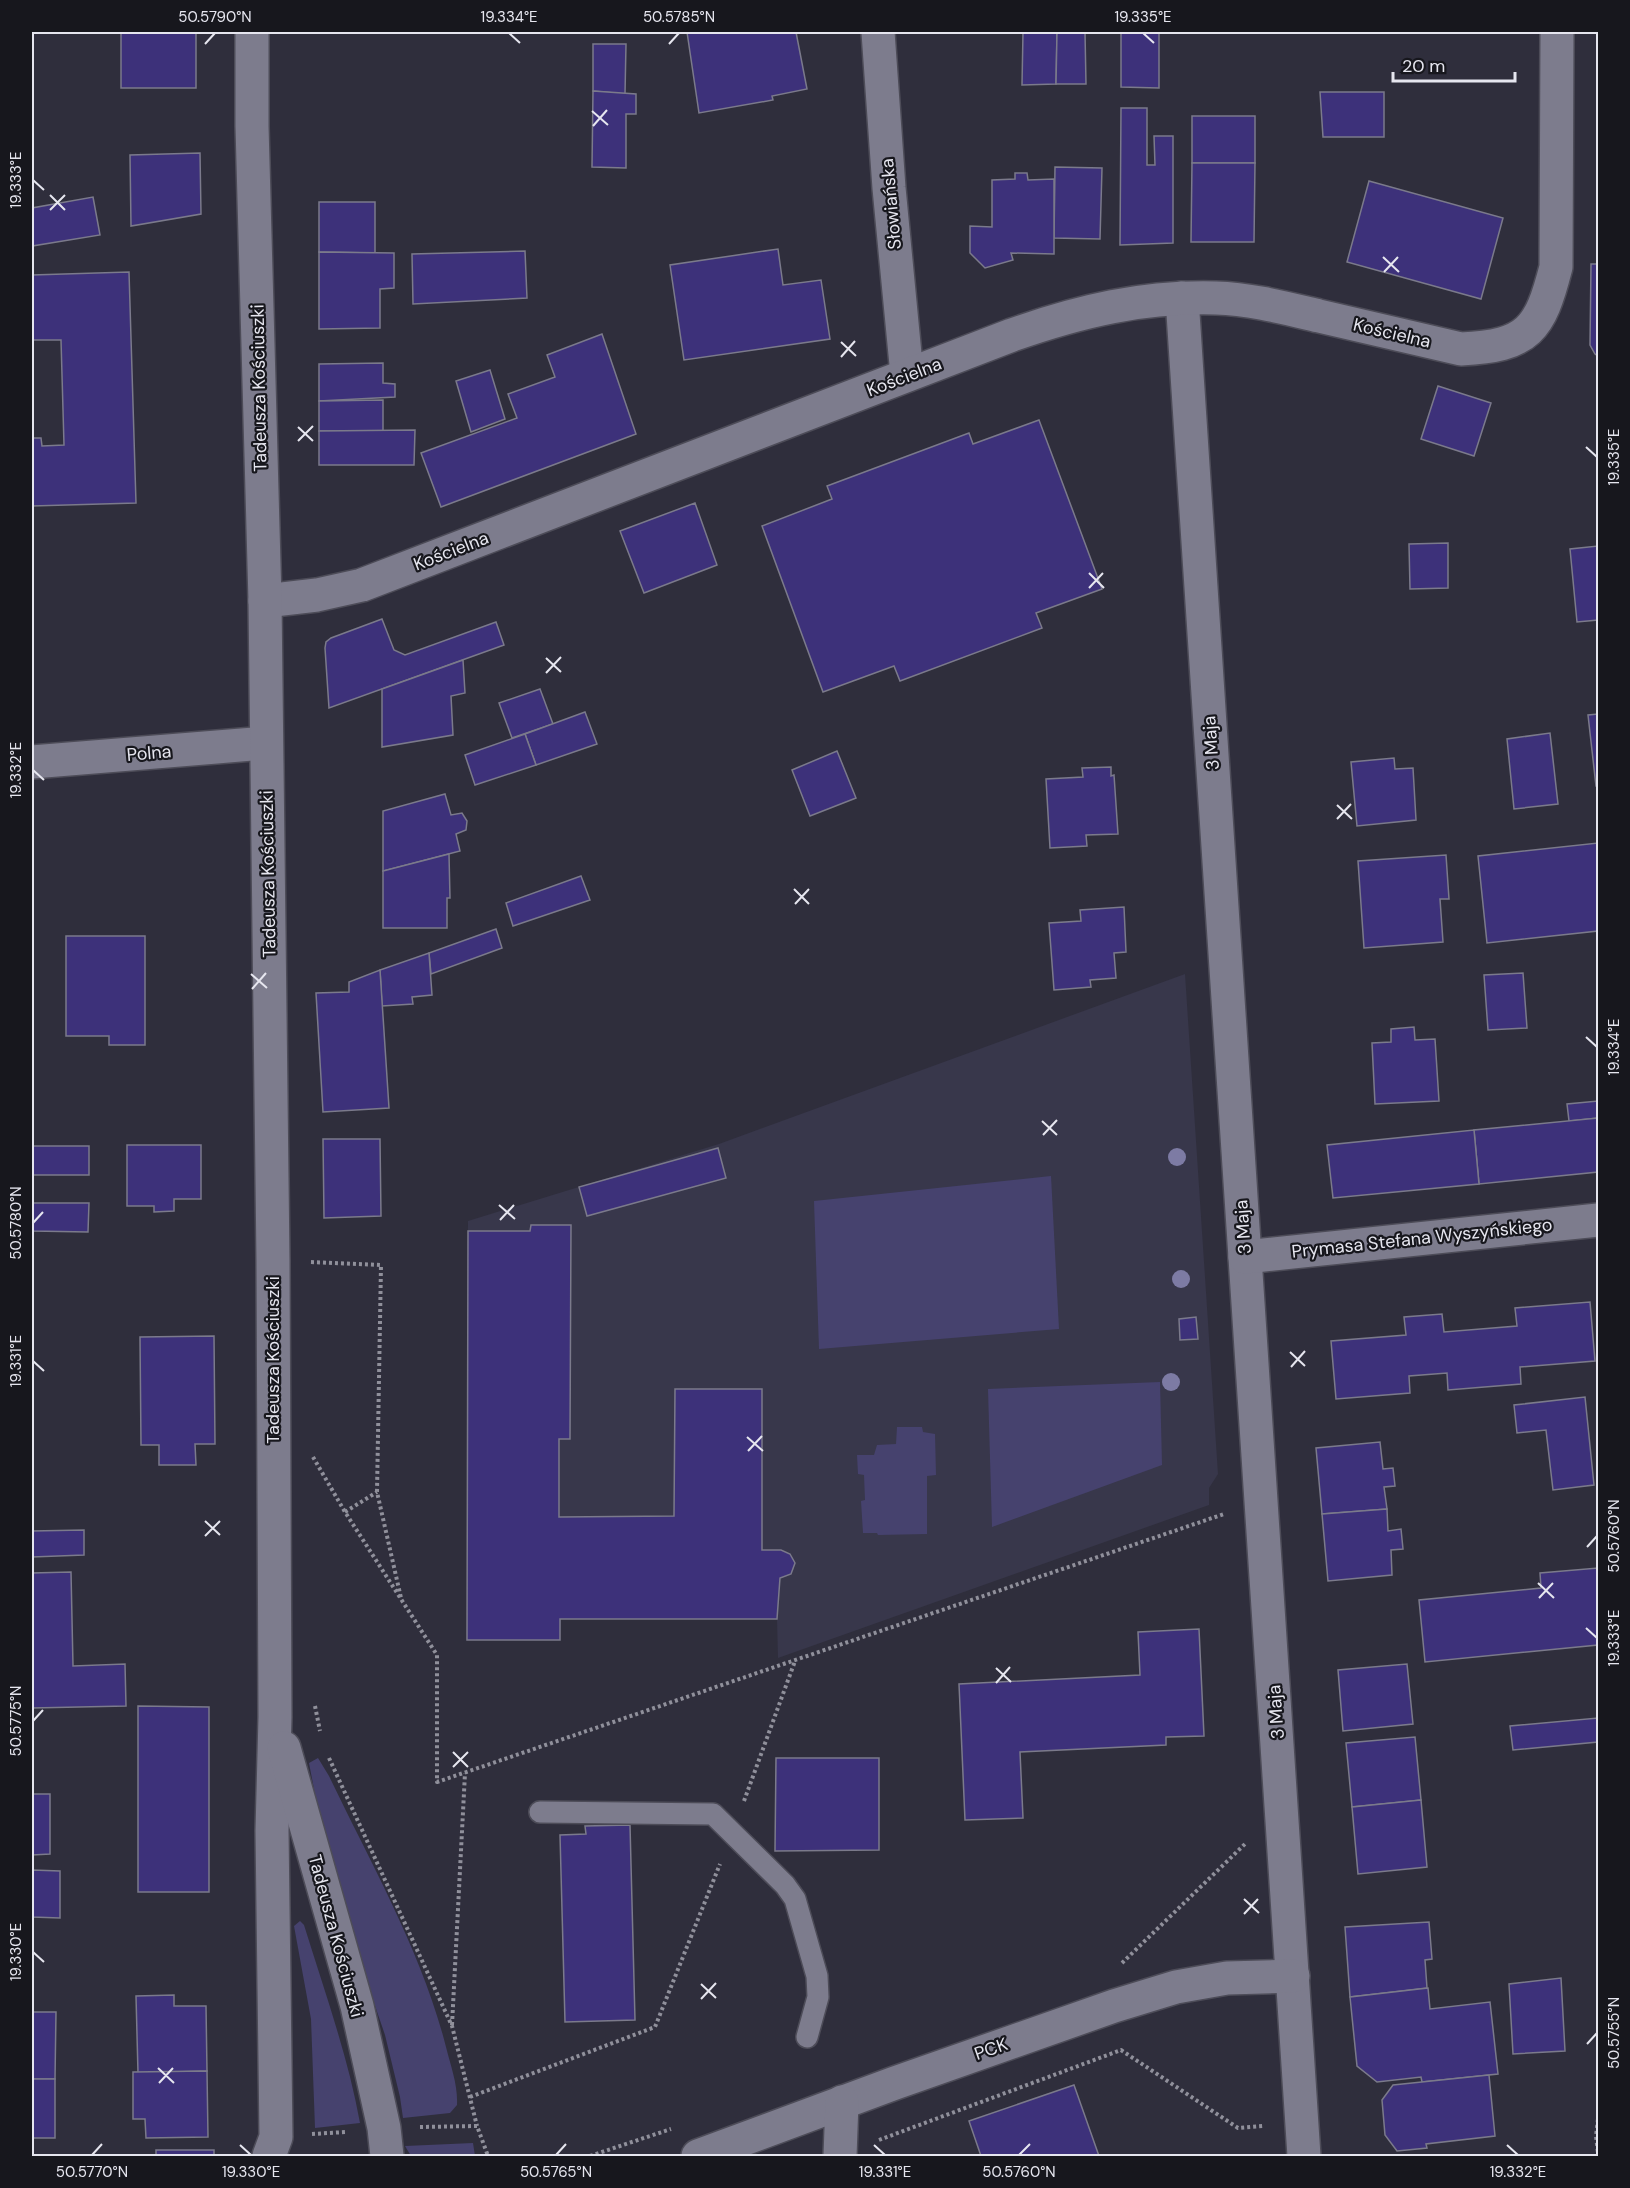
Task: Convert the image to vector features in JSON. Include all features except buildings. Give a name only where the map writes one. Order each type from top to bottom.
[{"type":"street","name":"Tadeusza Kościuszki","points":[[252,32],[252,126],[265,601],[273,1261],[275,1718],[272,1831],[275,2150]]},
{"type":"street","name":"Słowiańska","points":[[878,32],[889,188],[907,375]]},
{"type":"street","name":"Kościelna","points":[[265,601],[317,595],[362,585],[1060,318],[1129,303],[1182,298],[1217,298],[1259,302],[1461,349],[1482,348],[1517,339],[1532,327],[1547,302],[1556,267],[1557,32]]},
{"type":"street","name":"3 Maja","points":[[1182,298],[1304,2157]]},
{"type":"street","name":"Polna","points":[[32,762],[266,743]]},
{"type":"street","name":"Prymasa Stefana Wyszyńskiego","points":[[1245,1257],[1599,1220]]},
{"type":"street","name":"Tadeusza Kościuszki","points":[[275,1718],[357,2006],[384,2128],[387,2157]]},
{"type":"street","name":"PCK","points":[[698,2157],[842,2102],[1103,2010],[1176,1987],[1227,1978],[1293,1976]]},
{"type":"street","points":[[840,2156],[842,2102]]},
{"type":"lane","points":[[540,1812],[713,1814],[785,1885],[795,1899],[817,1977],[818,1997],[807,2037]]},
{"type":"path","points":[[273,1261],[381,1265],[377,1492],[402,1601]]},
{"type":"path","points":[[311,1454],[345,1512],[437,1655],[437,1782],[1262,1501]]},
{"type":"path","points":[[345,1512],[377,1492]]},
{"type":"path","points":[[470,2097],[655,2027],[732,1832],[795,1661]]},
{"type":"path","points":[[313,1695],[321,1740]]},
{"type":"path","points":[[326,1751],[452,2026],[477,2126]]},
{"type":"path","points":[[452,2026],[465,1773]]},
{"type":"path","points":[[1113,1971],[1253,1836],[1283,1824]]},
{"type":"path","points":[[840,2156],[1121,2050],[1238,2128],[1302,2123]]},
{"type":"path","points":[[1599,2120],[1597,2135],[1599,2153]]},
{"type":"path","points":[[590,2157],[676,2127]]},
{"type":"shaded area","points":[[1185,974],[1218,1474],[1209,1488],[1209,1505],[778,1658],[777,1619],[561,1619],[560,1640],[467,1640],[468,1221],[719,1144]]},
{"type":"shaded area","points":[[1051,1176],[1059,1329],[819,1349],[814,1201]]},
{"type":"shaded area","points":[[1160,1382],[1162,1465],[992,1527],[988,1389]]},
{"type":"shaded area","points":[[897,1427],[922,1427],[923,1432],[935,1434],[936,1475],[927,1476],[927,1534],[863,1533],[861,1501],[865,1500],[864,1475],[858,1474],[857,1455],[874,1455],[877,1445],[896,1444]]},
{"type":"shaded area","points":[[318,1758],[378,1875],[424,1977],[455,2083],[457,2105],[450,2113],[403,2118],[385,2035],[319,1815],[309,1763]]},
{"type":"shaded area","points":[[300,1921],[304,1925],[335,2023],[360,2123],[315,2128],[311,2019],[294,1926]]},
{"type":"shaded area","points":[[473,2143],[475,2156],[411,2156],[405,2146]]}]
